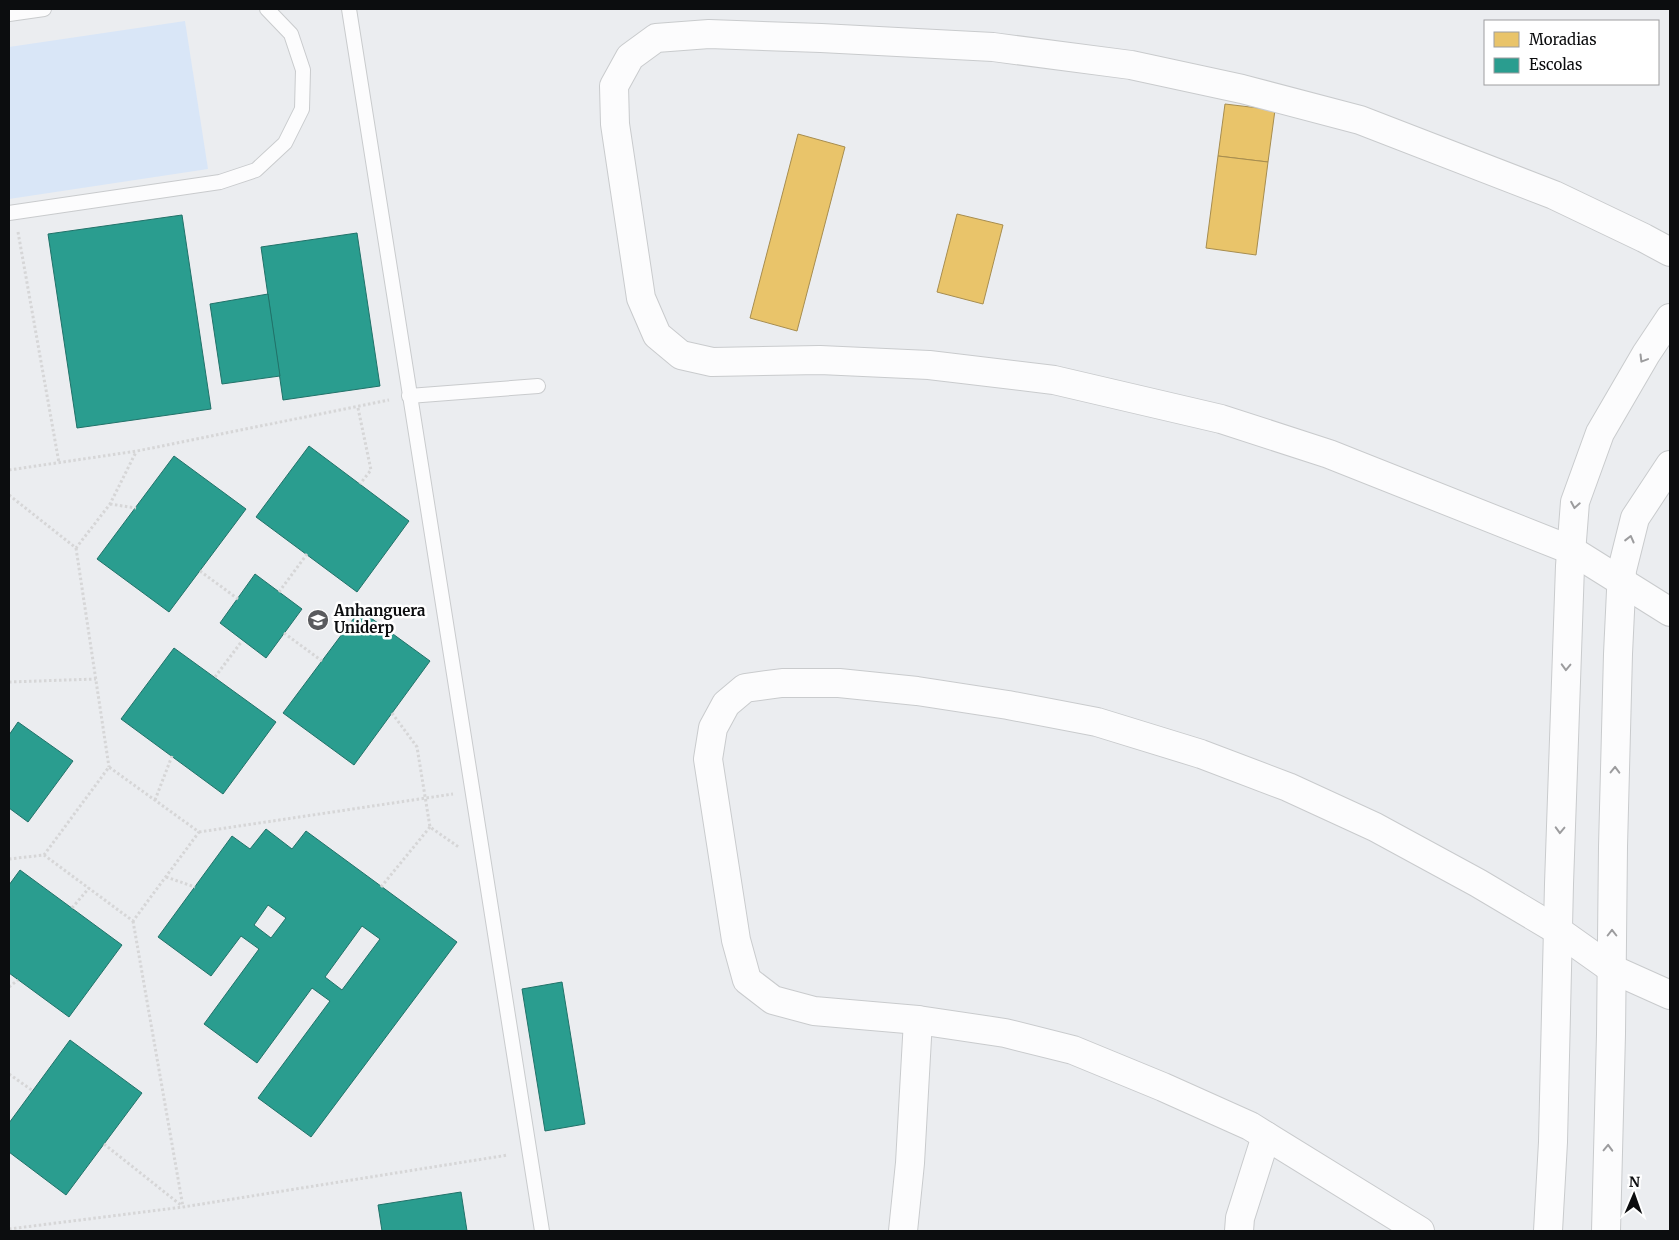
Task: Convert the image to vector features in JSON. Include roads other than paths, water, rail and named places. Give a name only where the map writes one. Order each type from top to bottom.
[{"type":"street","points":[[1670,252],[1554,195],[1360,120],[1242,89],[1130,65],[993,47],[709,34],[656,38],[630,57],[614,86],[615,124],[640,298],[657,335],[681,355],[712,362],[820,360],[929,365],[1054,380],[1211,416],[1329,454],[1571,550],[1670,612]]},
{"type":"street","points":[[1548,1231],[1553,1142],[1557,930],[1571,550],[1575,502],[1600,433],[1646,354],[1670,318]]},
{"type":"street","points":[[1606,1231],[1615,760],[1622,570],[1635,518],[1670,465]]},
{"type":"street","points":[[1420,1231],[1250,1126],[1163,1087],[1073,1050],[1005,1033],[918,1020],[814,1011],[774,1000],[747,980],[736,940],[708,759],[714,728],[726,704],[745,688],[782,683],[839,683],[917,691],[1008,704],[1097,722],[1201,754],[1288,787],[1375,828],[1478,883],[1557,930],[1612,969],[1670,995]]},
{"type":"street","points":[[903,1231],[910,1163],[918,1020]]},
{"type":"street","points":[[1239,1231],[1240,1218],[1266,1136]]},
{"type":"lane","points":[[9,14],[44,9]]},
{"type":"lane","points":[[12,212],[220,182],[256,170],[285,143],[302,109],[303,70],[291,34],[267,9]]},
{"type":"lane","points":[[349,9],[542,1231]]},
{"type":"lane","points":[[409,396],[538,386]]},
{"type":"place","name":"Anhanguera Uniderp","points":[[318,620]]}]
